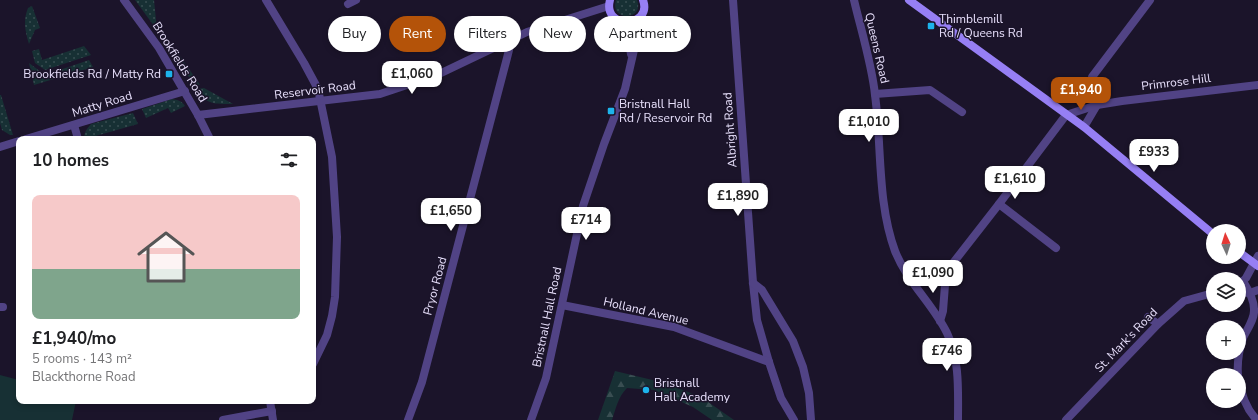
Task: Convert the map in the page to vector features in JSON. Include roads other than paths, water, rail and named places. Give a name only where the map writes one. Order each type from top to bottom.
[{"type":"main road","points":[[642,13],[645,4],[643,0]]},
{"type":"main road","points":[[639,16],[642,13],[648,0]]},
{"type":"main road","points":[[909,0],[1084,127],[1206,228]]},
{"type":"main road","points":[[610,3],[610,10],[613,16]]},
{"type":"main road","points":[[1246,256],[1257,262]]},
{"type":"street","name":"Brookfields Road","points":[[124,0],[159,48],[185,91],[208,136]]},
{"type":"street","points":[[266,0],[313,79],[321,101],[330,143],[337,237],[335,297],[327,334],[316,358]]},
{"type":"street","points":[[348,4],[356,0]]},
{"type":"street","name":"Albright Road","points":[[733,0],[753,283],[757,320],[781,398],[794,420]]},
{"type":"street","name":"Queens Road","points":[[854,0],[875,94],[885,211],[895,252],[908,277],[940,322],[953,349],[956,366],[958,420]]},
{"type":"street","points":[[1084,127],[1097,106],[1092,93],[1092,77],[1150,0]]},
{"type":"street","name":"Reservoir Road","points":[[521,35],[610,3]]},
{"type":"street","name":"Bristnall Hall Road","points":[[532,420],[546,378],[583,206],[625,89],[642,13]]},
{"type":"street","name":"Reservoir Road","points":[[198,115],[380,94],[411,85],[457,66],[484,52]]},
{"type":"street","name":"Pryor Road","points":[[408,420],[422,382],[508,52]]},
{"type":"street","name":"Bristnall Hall Road","points":[[631,52],[632,58]]},
{"type":"street","name":"Primrose Hill","points":[[1066,114],[1122,101],[1258,85]]},
{"type":"street","points":[[875,94],[930,90],[962,112]]},
{"type":"street","name":"Matty Road","points":[[36,136],[185,91]]},
{"type":"street","points":[[940,322],[943,311],[946,272],[1066,114]]},
{"type":"street","points":[[74,125],[77,136]]},
{"type":"street","points":[[0,147],[16,142]]},
{"type":"street","points":[[999,204],[1056,248]]},
{"type":"street","points":[[1246,276],[1257,262]]},
{"type":"street","points":[[908,277],[946,272]]},
{"type":"street","points":[[753,283],[762,290],[793,341],[803,367],[809,393],[811,420]]},
{"type":"street","points":[[1237,368],[1239,352],[1243,339],[1252,320],[1254,310],[1254,291]]},
{"type":"street","name":"St. Mark's Road","points":[[1066,420],[1158,324],[1184,300],[1206,295]]},
{"type":"street","name":"Holland Avenue","points":[[562,305],[674,327],[769,362]]},
{"type":"street","points":[[1148,317],[1158,324]]},
{"type":"street","points":[[1246,403],[1251,414],[1257,420]]},
{"type":"street","points":[[271,404],[273,420]]},
{"type":"street","points":[[223,420],[272,411]]},
{"type":"place","name":"Thimblemill Rd / Queens Rd","points":[[931,26]]},
{"type":"place","name":"Brookfields Rd / Matty Rd","points":[[169,74]]},
{"type":"place","name":"Bristnall Hall Rd / Reservoir Rd","points":[[611,111]]},
{"type":"place","name":"Bristnall Hall Academy","points":[[646,390]]}]
